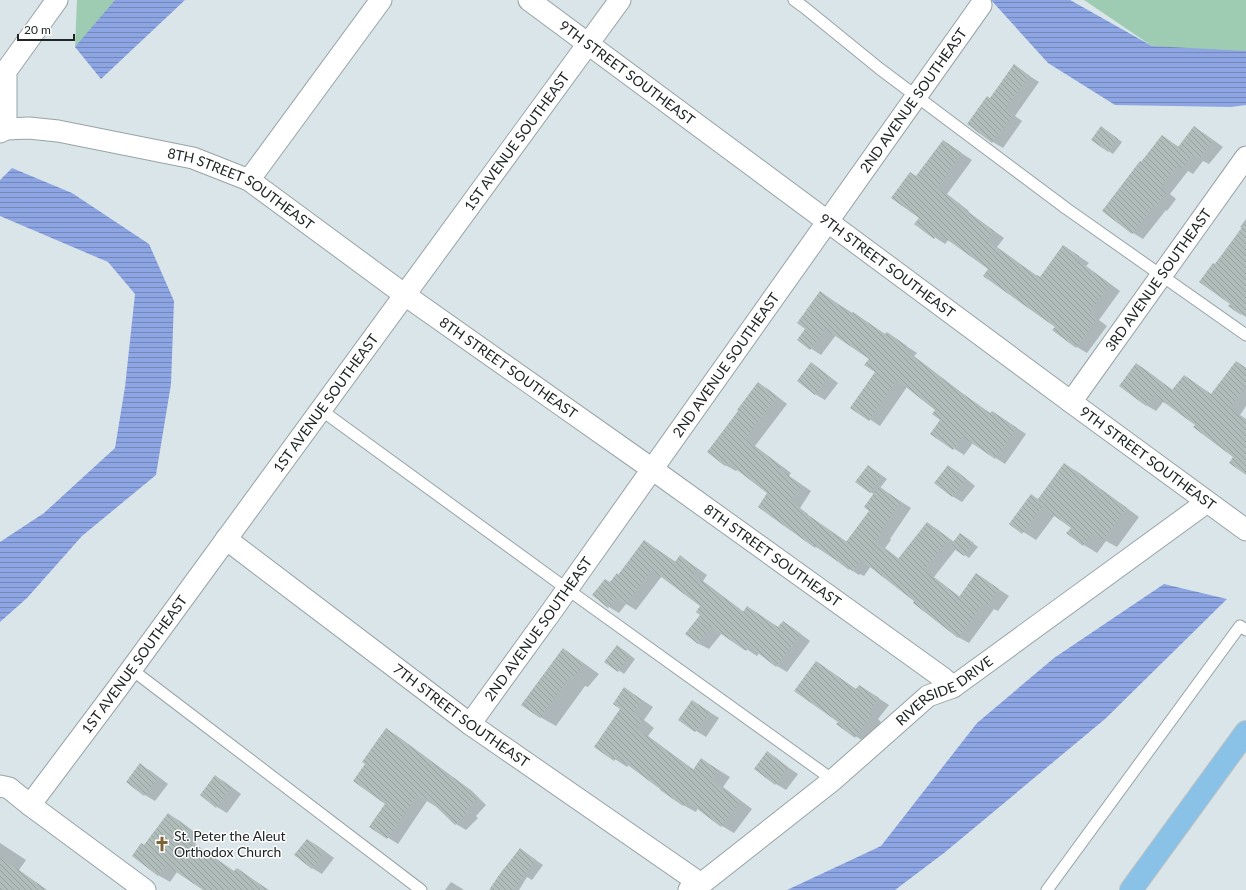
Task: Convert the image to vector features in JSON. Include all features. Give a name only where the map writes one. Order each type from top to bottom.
[{"type":"main road","points":[[1131,890],[1246,732]]},
{"type":"street","points":[[3,131],[6,71],[57,0]]},
{"type":"street","points":[[249,180],[381,0]]},
{"type":"street","name":"9TH STREET SOUTHEAST","points":[[529,0],[1246,530]]},
{"type":"street","name":"1ST AVENUE SOUTHEAST","points":[[30,805],[132,669],[620,0]]},
{"type":"street","name":"2ND AVENUE SOUTHEAST","points":[[470,724],[981,5]]},
{"type":"street","name":"8TH STREET SOUTHEAST","points":[[3,131],[29,128],[58,131],[193,158],[249,180],[405,295],[652,469],[943,678],[953,687]]},
{"type":"street","name":"3RD AVENUE SOUTHEAST","points":[[1071,402],[1246,157]]},
{"type":"street","name":"RIVERSIDE DRIVE","points":[[695,887],[832,780],[928,696],[953,687],[1207,502]]},
{"type":"street","name":"7TH STREET SOUTHEAST","points":[[226,539],[470,724],[695,887]]},
{"type":"street","points":[[0,786],[8,788],[145,890]]},
{"type":"lane","points":[[794,0],[808,4],[880,69],[1067,209],[1246,335]]},
{"type":"lane","points":[[321,410],[832,780]]},
{"type":"lane","points":[[1046,890],[1240,626],[1246,630]]},
{"type":"lane","points":[[132,669],[421,890]]},
{"type":"green space","points":[[77,0],[129,0],[75,47]]},
{"type":"green space","points":[[1084,0],[1246,0],[1246,57],[1152,46]]},
{"type":"water","points":[[115,0],[185,0],[101,79],[75,47]]},
{"type":"water","points":[[991,0],[1070,0],[1152,46],[1246,51],[1246,105],[1231,107],[1115,105],[1048,63]]},
{"type":"water","points":[[12,168],[72,193],[149,244],[174,301],[171,384],[156,475],[82,536],[27,598],[0,622],[0,542],[44,513],[115,448],[125,387],[135,294],[108,262],[0,216],[0,180]]},
{"type":"water","points":[[1164,584],[1227,599],[1105,719],[944,853],[895,890],[787,890],[881,846],[977,723],[1054,658]]},
{"type":"building","points":[[1014,64],[1030,76],[1005,109],[1013,115],[992,143],[967,124],[987,96],[990,98]]},
{"type":"building","points":[[1101,126],[1118,139],[1108,152],[1091,140]]},
{"type":"building","points":[[1194,126],[1213,141],[1199,159],[1193,155],[1182,168],[1178,165],[1160,188],[1166,193],[1132,234],[1102,211],[1162,135],[1178,147]]},
{"type":"building","points":[[943,140],[962,153],[937,188],[994,231],[987,241],[1036,276],[1037,275],[1040,277],[1063,245],[1079,256],[1077,260],[1110,284],[1089,313],[1097,319],[1076,348],[1052,330],[1055,327],[983,276],[988,269],[938,233],[934,239],[914,224],[919,218],[891,198],[910,172],[916,176]]},
{"type":"building","points":[[1246,222],[1246,316],[1242,313],[1241,315],[1228,306],[1230,304],[1199,282],[1213,263],[1215,264]]},
{"type":"building","points":[[820,291],[851,314],[853,312],[885,334],[887,332],[907,346],[905,350],[952,386],[990,413],[992,411],[1017,428],[995,459],[963,437],[953,450],[930,434],[940,420],[932,414],[935,410],[897,380],[869,421],[850,408],[875,372],[864,365],[869,359],[825,329],[810,350],[797,340],[805,329],[797,323]]},
{"type":"building","points":[[1236,361],[1246,368],[1246,386],[1230,408],[1246,420],[1246,475],[1229,463],[1233,457],[1193,427],[1195,425],[1154,395],[1146,406],[1119,386],[1136,363],[1172,390],[1184,375],[1211,394]]},
{"type":"building","points":[[811,362],[829,376],[815,395],[797,381]]},
{"type":"building","points":[[758,382],[777,397],[745,439],[781,466],[779,469],[802,485],[790,501],[799,507],[798,508],[846,542],[869,511],[864,507],[879,486],[901,502],[880,532],[881,533],[875,542],[898,559],[927,522],[949,539],[924,570],[959,597],[976,573],[999,589],[987,606],[984,604],[958,638],[913,603],[914,601],[861,560],[853,571],[850,569],[849,570],[817,546],[815,548],[758,507],[767,493],[728,463],[725,466],[707,452]]},
{"type":"building","points":[[1064,463],[1127,508],[1103,540],[1093,533],[1083,546],[1066,533],[1071,528],[1042,507],[1022,534],[1009,524],[1031,494],[1038,499]]},
{"type":"building","points":[[868,465],[882,476],[870,493],[855,482]]},
{"type":"building","points":[[948,465],[966,479],[952,497],[934,483]]},
{"type":"building","points":[[960,533],[974,543],[964,556],[950,546]]},
{"type":"building","points":[[644,540],[675,562],[680,555],[697,569],[693,575],[743,612],[747,606],[778,627],[783,621],[801,634],[776,667],[749,646],[746,651],[711,627],[698,644],[685,634],[700,615],[696,612],[700,606],[652,570],[625,605],[616,598],[608,608],[592,595],[605,579],[610,582],[617,573],[618,575]]},
{"type":"building","points":[[617,645],[630,655],[618,672],[604,662]]},
{"type":"building","points":[[563,648],[584,664],[572,679],[570,677],[540,718],[521,705]]},
{"type":"building","points":[[816,661],[856,689],[859,685],[879,698],[869,713],[872,715],[855,738],[836,724],[838,722],[794,691]]},
{"type":"building","points":[[624,687],[642,700],[633,713],[643,720],[637,729],[693,770],[701,758],[718,770],[711,780],[740,802],[721,827],[687,801],[683,806],[617,757],[614,761],[594,747],[620,709],[613,704]]},
{"type":"building","points":[[692,700],[710,712],[695,732],[678,720]]},
{"type":"building","points":[[386,728],[462,784],[477,799],[467,810],[469,812],[455,825],[427,798],[425,801],[417,795],[387,839],[369,827],[385,804],[353,781],[365,764],[362,762]]},
{"type":"building","points":[[767,751],[788,767],[775,785],[754,769]]},
{"type":"building","points":[[140,763],[158,778],[144,796],[126,782]]},
{"type":"building","points":[[215,775],[231,788],[216,808],[200,795]]},
{"type":"building","points":[[168,813],[189,829],[184,837],[234,871],[237,868],[268,890],[203,890],[166,865],[158,876],[132,856],[141,843],[144,845]]},
{"type":"building","points":[[307,839],[324,852],[312,869],[294,855]]},
{"type":"building","points":[[520,848],[536,860],[513,890],[489,890],[499,875]]},
{"type":"building","points":[[0,857],[47,890],[0,890]]},
{"type":"place","name":"St. Peter the Aleut Orthodox Church","points":[[162,844]]}]
